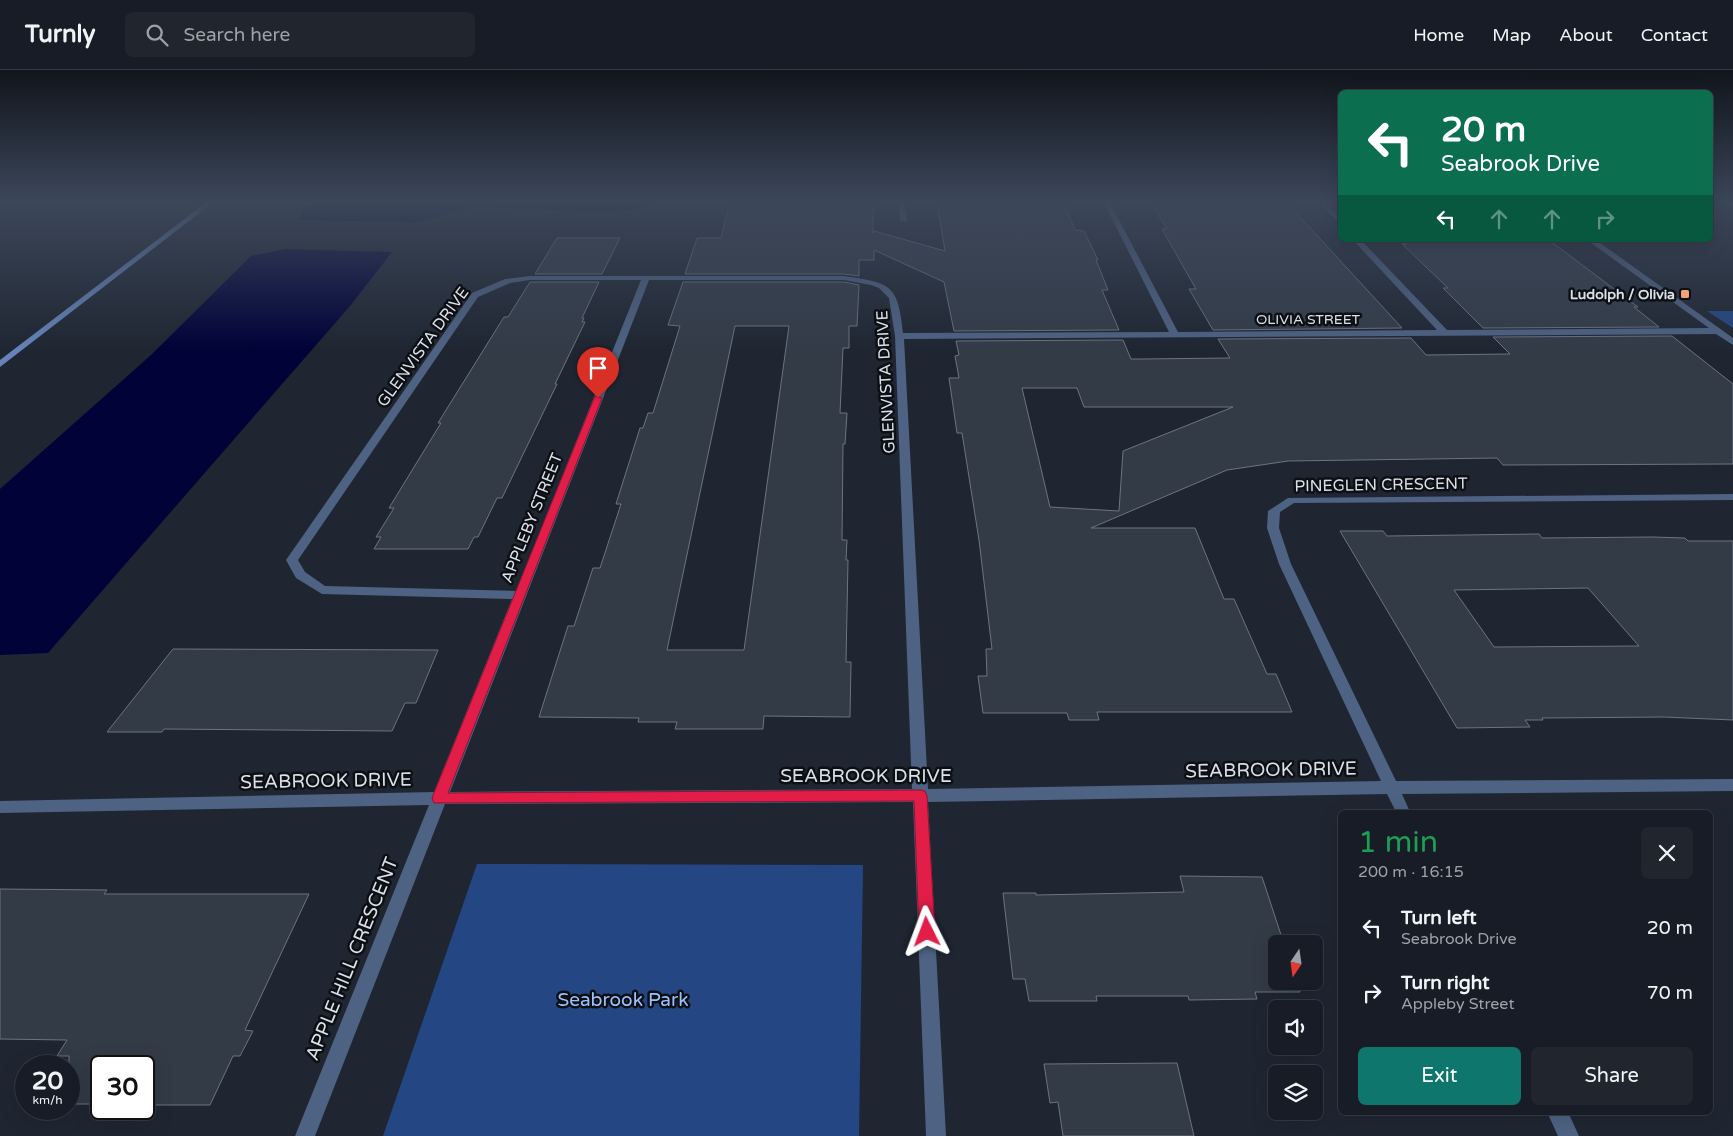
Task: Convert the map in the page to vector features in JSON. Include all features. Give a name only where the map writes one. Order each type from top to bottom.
[{"type":"main road","points":[[0,364],[147,251]]},
{"type":"street","points":[[1132,251],[1174,333]]},
{"type":"street","points":[[1367,251],[1444,332]]},
{"type":"street","points":[[1606,251],[1733,342]]},
{"type":"street","name":"GLENVISTA DRIVE","points":[[519,595],[322,590],[300,575],[292,560],[476,294],[508,281],[530,278],[844,278],[868,282],[892,292],[896,301],[899,336],[920,796]]},
{"type":"street","name":"APPLEBY STREET","points":[[439,798],[646,279]]},
{"type":"street","name":"OLIVIA STREET","points":[[899,336],[1717,331]]},
{"type":"street","name":"PINEGLEN CRESCENT","points":[[1390,788],[1285,564],[1273,528],[1274,511],[1292,500],[1733,497]]},
{"type":"street","name":"SEABROOK DRIVE","points":[[0,807],[439,798],[920,796],[1390,788],[1733,785]]},
{"type":"street","points":[[1390,788],[1402,810]]},
{"type":"street","points":[[920,796],[936,1136]]},
{"type":"street","name":"APPLE HILL CRESCENT","points":[[305,1136],[439,798]]},
{"type":"street","points":[[1558,1115],[1569,1136]]},
{"type":"green space","points":[[1707,311],[1733,311],[1733,328]]},
{"type":"green space","name":"Seabrook Park","points":[[477,864],[863,865],[859,1136],[383,1136]]},
{"type":"shaded area","points":[[277,251],[392,252],[350,306],[48,653],[0,655],[0,489],[151,355],[251,256]]},
{"type":"building","points":[[549,251],[614,251],[602,274],[535,274]]},
{"type":"building","points":[[693,251],[874,251],[874,260],[859,260],[859,276],[844,274],[685,274]]},
{"type":"building","points":[[876,251],[1094,251],[1108,290],[1102,290],[1119,330],[954,331],[944,282]]},
{"type":"building","points":[[1174,251],[1331,251],[1402,328],[1213,330],[1189,289],[1196,289]]},
{"type":"building","points":[[1409,251],[1563,251],[1638,307],[1634,307],[1659,327],[1483,328],[1443,288],[1448,288]]},
{"type":"building","points":[[530,282],[599,282],[582,318],[584,318],[582,322],[585,322],[502,498],[497,498],[478,537],[474,537],[468,549],[374,549],[381,537],[376,537],[394,508],[389,508],[441,423],[438,423],[504,317],[508,317]]},
{"type":"building","points":[[683,282],[844,282],[859,285],[857,326],[849,326],[849,348],[843,348],[840,413],[847,413],[845,444],[843,444],[842,540],[847,540],[846,560],[848,560],[846,662],[851,662],[850,717],[764,716],[763,729],[675,729],[677,722],[638,722],[639,718],[539,717],[568,626],[574,626],[593,568],[600,568],[621,504],[616,504],[640,428],[643,428],[648,413],[653,413],[680,326],[668,325]],"holes":[[[735,326],[789,326],[744,650],[667,650]]]},
{"type":"building","points":[[1672,336],[1733,384],[1733,464],[1503,465],[1497,458],[1288,461],[1227,470],[1091,528],[1195,528],[1224,599],[1234,599],[1267,674],[1276,674],[1292,712],[1097,712],[1099,720],[1069,720],[1067,713],[983,713],[978,676],[987,676],[986,649],[992,649],[979,540],[962,433],[957,433],[949,378],[959,378],[955,356],[959,355],[956,341],[1123,340],[1131,359],[1230,358],[1218,339],[1411,338],[1426,355],[1510,354],[1493,337]],"holes":[[[1022,388],[1077,388],[1084,407],[1233,407],[1123,451],[1119,511],[1050,507]]]},
{"type":"building","points":[[1340,531],[1383,531],[1387,536],[1539,534],[1542,538],[1652,537],[1685,538],[1688,541],[1733,541],[1733,720],[1664,717],[1542,718],[1543,720],[1525,720],[1530,727],[1457,728]],"holes":[[[1588,588],[1639,646],[1494,647],[1454,590]]]},
{"type":"building","points":[[173,649],[438,650],[416,703],[405,703],[392,731],[164,729],[162,732],[107,732]]},
{"type":"building","points":[[1180,876],[1262,877],[1281,935],[1268,935],[1268,990],[1299,990],[1300,992],[1255,992],[1257,999],[1189,1000],[1188,996],[1096,996],[1097,1001],[1029,1001],[1025,979],[1013,979],[1003,893],[1036,893],[1036,895],[1184,892]]},
{"type":"building","points":[[0,889],[107,890],[104,894],[309,894],[245,1030],[253,1031],[240,1056],[233,1056],[210,1105],[155,1105],[155,1055],[90,1055],[90,1104],[80,1104],[80,1055],[58,1055],[67,1040],[0,1039]]},
{"type":"building","points":[[1177,1063],[1194,1136],[1063,1136],[1058,1102],[1050,1103],[1044,1064]]},
{"type":"place","name":"Ludolph / Olivia","points":[[1685,294]]},
{"type":"route","points":[[598,398],[439,798],[920,796],[927,932]]}]
